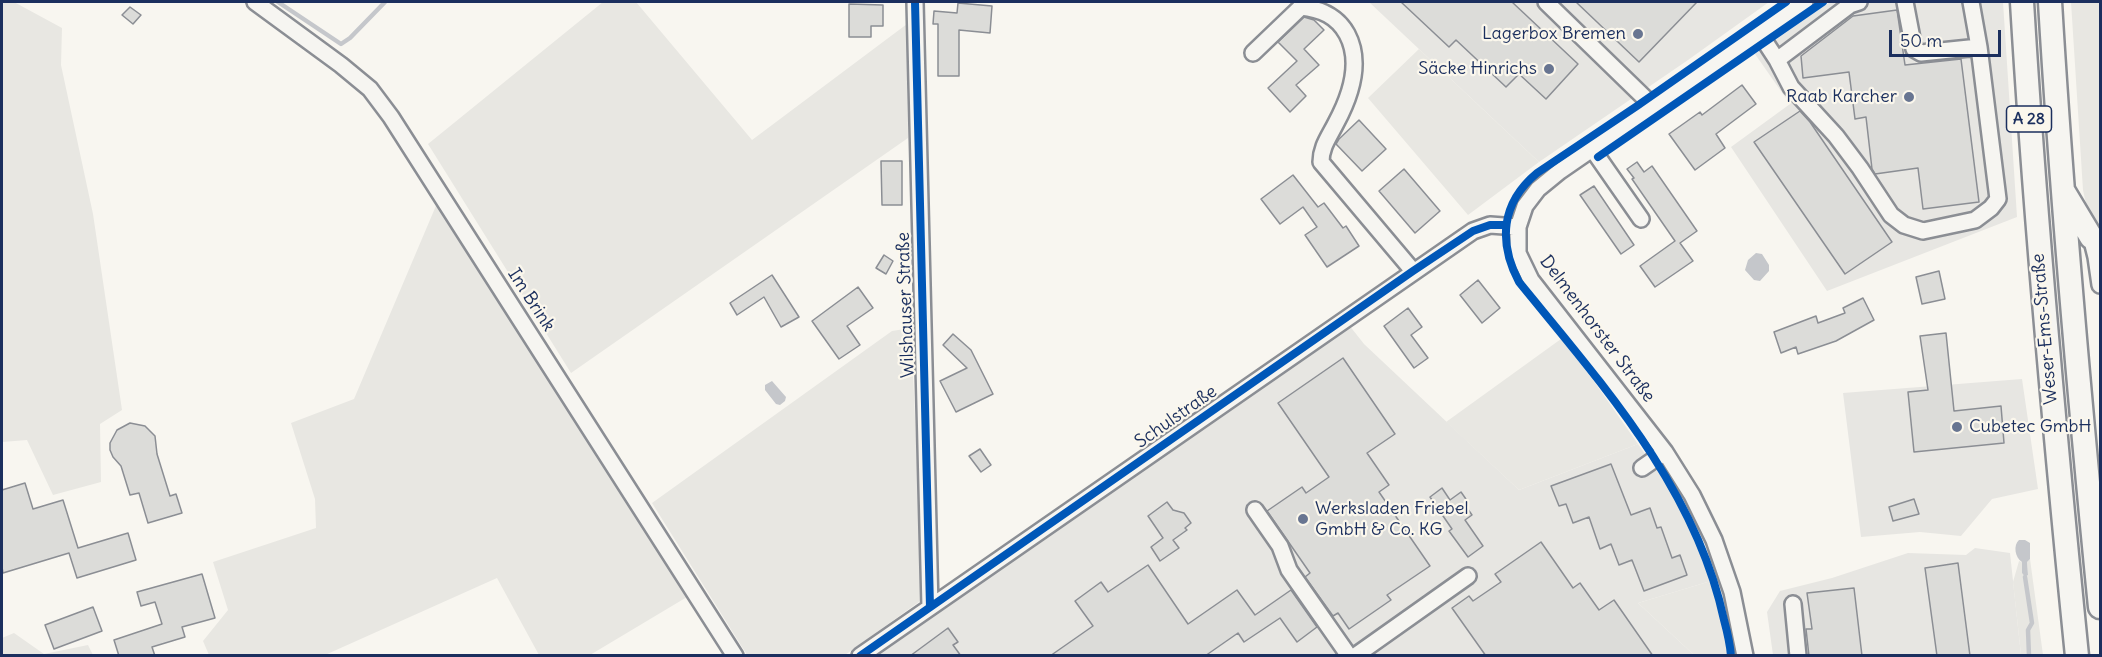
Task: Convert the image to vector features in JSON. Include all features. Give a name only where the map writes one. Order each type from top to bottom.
[{"type":"highway","name":"Weser-Ems-Straße","points":[[2022,2],[2039,258],[2077,656]]},
{"type":"highway","name":"Weser-Ems-Straße","points":[[2050,2],[2078,393],[2100,607]]},
{"type":"highway","points":[[2062,189],[2096,252]]},
{"type":"street","name":"Im Brink","points":[[255,2],[356,77],[370,89],[391,117],[735,656]]},
{"type":"street","name":"Wilshauser Straße","points":[[915,2],[930,607]]},
{"type":"street","points":[[1546,2],[1654,106]]},
{"type":"street","name":"Delmenhorster Straße","points":[[1745,656],[1725,592],[1714,540],[1692,495],[1665,452],[1531,280],[1518,253],[1518,227],[1525,206],[1538,189],[1560,171],[1805,2]]},
{"type":"street","points":[[1777,60],[1850,5],[1859,2]]},
{"type":"street","points":[[1905,2],[1914,49],[1921,52],[1979,47]]},
{"type":"street","points":[[1760,34],[1791,87],[1836,136],[1891,215],[1904,225],[1923,231],[1975,220],[1991,208],[1998,198],[1971,2]]},
{"type":"street","points":[[1253,53],[1301,7],[1331,15],[1343,27],[1353,45],[1355,63],[1351,86],[1342,112],[1324,144],[1321,162],[1413,271]]},
{"type":"street","points":[[1593,150],[1641,219]]},
{"type":"street","name":"Schulstraße","points":[[865,654],[1473,231],[1490,225],[1518,227]]},
{"type":"street","points":[[2096,252],[2100,285]]},
{"type":"street","points":[[1642,468],[1665,452]]},
{"type":"street","points":[[1255,510],[1280,546],[1289,570],[1349,656]]},
{"type":"street","points":[[1354,656],[1468,576]]},
{"type":"street","points":[[1794,604],[1798,656]]},
{"type":"shaded area","points":[[2,2],[14,2],[62,28],[61,65],[93,214],[122,410],[100,424],[101,482],[53,495],[27,440],[2,442]]},
{"type":"shaded area","points":[[603,2],[636,2],[752,140],[907,24],[908,138],[571,373],[428,144]]},
{"type":"shaded area","points":[[1369,2],[1769,2],[1539,162]]},
{"type":"shaded area","points":[[1830,2],[2003,2],[2017,217],[1827,291],[1731,147],[1790,104],[1755,54]]},
{"type":"shaded area","points":[[2071,2],[2100,2],[2100,230],[2088,213],[2083,190]]},
{"type":"shaded area","points":[[1419,49],[1539,162],[1468,215],[1368,98]]},
{"type":"shaded area","points":[[438,201],[687,597],[590,655],[539,655],[497,578],[325,655],[209,655],[203,641],[228,610],[213,562],[316,528],[315,499],[291,423],[354,399]]},
{"type":"shaded area","points":[[1756,253],[1762,254],[1769,265],[1769,271],[1760,281],[1754,280],[1745,270],[1748,260]]},
{"type":"shaded area","points":[[1349,325],[1364,344],[1519,490],[1638,444],[1681,505],[1711,581],[1638,603],[1694,655],[873,656]]},
{"type":"shaded area","points":[[911,328],[923,599],[845,655],[747,655],[652,503],[892,331]]},
{"type":"shaded area","points":[[1561,339],[1638,444],[1519,490],[1446,422]]},
{"type":"shaded area","points":[[2022,379],[2038,489],[1992,499],[1961,536],[1920,532],[1861,537],[1843,393]]},
{"type":"shaded area","points":[[772,381],[786,397],[780,405],[776,404],[765,390],[765,385]]},
{"type":"shaded area","points":[[2019,540],[2030,543],[2030,559],[2027,562],[2028,575],[2025,577],[2022,573],[2022,562],[2016,551]]},
{"type":"shaded area","points":[[1975,548],[2010,553],[2021,655],[1773,655],[1767,612],[1780,591],[1832,578],[1908,553],[1966,555]]},
{"type":"shaded area","points":[[2030,559],[2043,655],[2021,655],[2013,582],[2019,561],[2022,562],[2022,573],[2025,577],[2028,575],[2027,562]]},
{"type":"shaded area","points":[[1711,581],[1724,627],[1728,655],[1694,655],[1638,603]]},
{"type":"shaded area","points":[[14,633],[44,654],[88,645],[93,655],[2,655],[2,638]]},
{"type":"building","points":[[1401,2],[1512,2],[1578,64],[1546,99],[1519,74],[1506,87],[1456,40],[1449,47]]},
{"type":"building","name":"Lagerbox Bremen","points":[[1576,2],[1697,2],[1639,62]]},
{"type":"building","points":[[958,3],[992,6],[990,33],[959,30],[959,76],[938,76],[938,24],[933,24],[934,11],[957,13]]},
{"type":"building","points":[[849,4],[883,5],[883,26],[871,26],[871,37],[849,37]]},
{"type":"building","points":[[130,7],[141,15],[133,24],[122,15]]},
{"type":"building","name":"Raab Karcher","points":[[1897,10],[1905,65],[1961,59],[1979,202],[1923,209],[1918,168],[1875,174],[1872,169],[1866,117],[1855,119],[1849,72],[1803,78],[1801,56],[1853,16]]},
{"type":"building","points":[[1304,17],[1314,20],[1324,30],[1304,49],[1319,65],[1296,85],[1306,96],[1290,112],[1268,88],[1297,61],[1278,42]]},
{"type":"building","points":[[1742,85],[1756,104],[1716,134],[1725,148],[1695,170],[1669,134],[1700,112],[1702,115]]},
{"type":"building","points":[[1800,111],[1810,122],[1892,242],[1845,274],[1754,142]]},
{"type":"building","points":[[1359,120],[1386,149],[1362,171],[1336,144]]},
{"type":"building","points":[[881,161],[902,161],[902,205],[882,205]]},
{"type":"building","points":[[1637,162],[1644,172],[1652,166],[1697,231],[1680,243],[1693,261],[1655,287],[1640,266],[1675,241],[1627,169]]},
{"type":"building","points":[[1404,169],[1440,211],[1415,233],[1379,191]]},
{"type":"building","points":[[1293,175],[1318,207],[1324,203],[1343,228],[1346,226],[1359,246],[1327,267],[1305,235],[1317,227],[1303,207],[1280,224],[1261,199]]},
{"type":"building","points":[[1594,186],[1634,245],[1621,254],[1580,195]]},
{"type":"building","points":[[884,255],[893,261],[886,274],[876,268]]},
{"type":"building","points":[[1939,271],[1945,299],[1922,304],[1916,277]]},
{"type":"building","points":[[772,275],[799,317],[781,327],[764,297],[737,315],[730,303]]},
{"type":"building","points":[[1478,280],[1500,308],[1482,323],[1460,295]]},
{"type":"building","points":[[858,287],[873,308],[847,326],[860,345],[839,359],[812,321]]},
{"type":"building","points":[[1863,298],[1874,320],[1836,341],[1798,354],[1796,347],[1781,353],[1774,332],[1816,316],[1818,323],[1845,313],[1843,308]]},
{"type":"building","points":[[1408,308],[1422,327],[1411,335],[1428,358],[1414,368],[1384,326]]},
{"type":"building","name":"Cubetec GmbH","points":[[1946,333],[1954,411],[2001,406],[2004,443],[1914,452],[1908,392],[1928,390],[1920,336]]},
{"type":"building","points":[[953,334],[971,350],[993,394],[956,412],[940,381],[967,368],[943,345]]},
{"type":"building","points":[[1343,358],[1395,434],[1367,453],[1389,485],[1379,492],[1430,566],[1387,595],[1391,600],[1349,629],[1338,613],[1333,616],[1305,577],[1310,573],[1267,511],[1302,487],[1306,493],[1329,477],[1278,403]]},
{"type":"building","points":[[130,423],[145,426],[155,436],[157,454],[170,496],[176,494],[182,513],[148,523],[139,493],[130,495],[121,466],[110,450],[110,443],[117,430]]},
{"type":"building","points":[[980,449],[991,465],[981,472],[969,456]]},
{"type":"building","points":[[1611,464],[1631,515],[1650,508],[1657,528],[1661,527],[1672,558],[1680,555],[1687,575],[1644,591],[1632,560],[1619,565],[1611,544],[1600,549],[1589,517],[1573,523],[1566,504],[1559,506],[1551,486]]},
{"type":"building","points":[[25,483],[33,509],[63,500],[78,548],[128,533],[136,560],[77,578],[69,553],[3,573],[2,490]]},
{"type":"building","points":[[1442,488],[1450,500],[1461,492],[1468,502],[1465,505],[1472,515],[1465,520],[1483,546],[1468,557],[1449,531],[1452,529],[1430,497]]},
{"type":"building","points":[[1914,499],[1919,514],[1893,521],[1889,507]]},
{"type":"building","points":[[1167,502],[1173,510],[1184,513],[1191,523],[1185,528],[1187,530],[1173,540],[1179,548],[1160,561],[1151,547],[1163,538],[1148,516]]},
{"type":"building","points":[[1541,542],[1573,588],[1580,583],[1599,610],[1614,600],[1653,656],[1486,656],[1452,608],[1469,596],[1473,601],[1501,582],[1495,574]]},
{"type":"building","points":[[1958,563],[1970,656],[1937,656],[1925,568]]},
{"type":"building","points":[[1148,565],[1188,624],[1237,590],[1255,615],[1291,590],[1317,627],[1297,642],[1280,618],[1244,642],[1238,633],[1205,656],[1050,656],[1093,626],[1075,601],[1101,582],[1108,592]]},
{"type":"building","points":[[202,574],[215,618],[182,627],[185,637],[152,647],[155,656],[119,656],[114,640],[162,624],[155,602],[141,606],[137,592]]},
{"type":"building","points":[[1854,588],[1862,656],[1809,656],[1806,629],[1812,629],[1807,593]]},
{"type":"building","points":[[93,607],[102,631],[54,649],[45,625]]},
{"type":"building","points":[[948,628],[958,642],[953,645],[961,656],[910,656]]},
{"type":"waterway","points":[[278,2],[341,44],[350,38],[385,2]]},
{"type":"waterway","points":[[2025,577],[2032,623],[2028,630],[2029,656]]},
{"type":"cycle path","points":[[915,2],[930,607]]},
{"type":"cycle path","points":[[1731,656],[1711,572],[1692,526],[1669,482],[1613,399],[1519,282],[1508,252],[1507,224],[1516,197],[1537,173],[1786,2]]},
{"type":"cycle path","points":[[1598,157],[1823,2]]},
{"type":"cycle path","points":[[860,656],[1413,271],[1473,231],[1490,225],[1506,225]]},
{"type":"place","name":"Lagerbox Bremen","points":[[1638,34]]},
{"type":"place","name":"Säcke Hinrichs","points":[[1549,69]]},
{"type":"place","name":"Raab Karcher","points":[[1909,97]]},
{"type":"place","name":"Cubetec GmbH","points":[[1957,427]]},
{"type":"place","name":"Werksladen Friebel GmbH & Co. KG","points":[[1303,519]]}]
